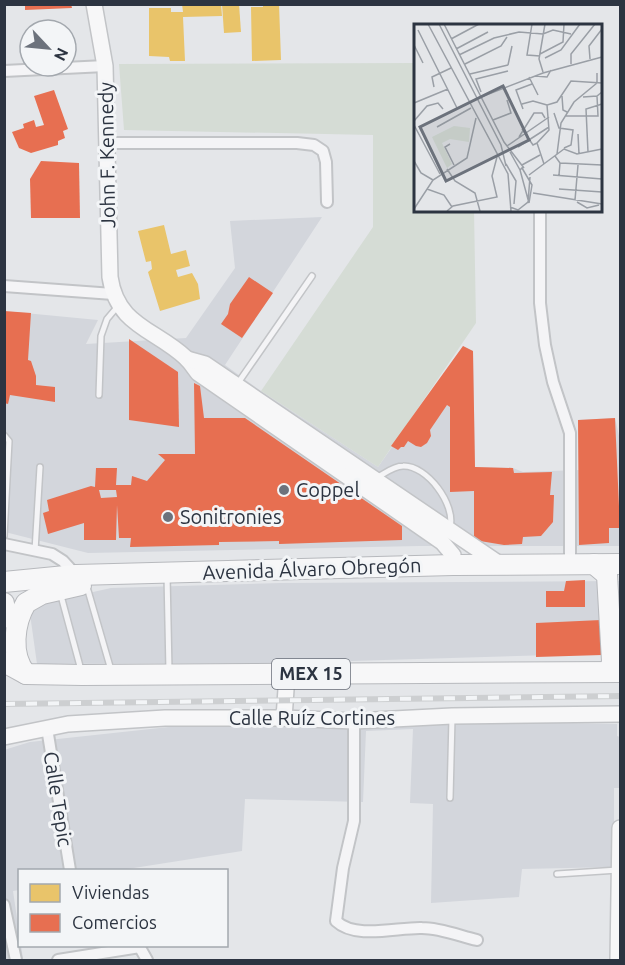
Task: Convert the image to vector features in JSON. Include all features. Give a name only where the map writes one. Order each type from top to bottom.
[{"type":"highway","points":[[594,564],[607,574],[611,667],[614,672]]},
{"type":"highway","name":"Avenida Álvaro Obregón","points":[[4,582],[167,573],[453,565],[621,564]]},
{"type":"highway","points":[[26,674],[18,663],[16,651],[22,609],[33,598],[60,590],[81,579]]},
{"type":"highway","points":[[4,603],[4,618]]},
{"type":"highway","name":"MEX 15","points":[[4,662],[26,674],[82,675],[614,672]]},
{"type":"street","name":"John F. Kennedy","points":[[94,4],[105,66],[108,242],[116,300]]},
{"type":"street","points":[[4,71],[105,66]]},
{"type":"street","points":[[106,143],[297,143],[314,145],[323,151],[326,162],[327,202]]},
{"type":"street","points":[[540,212],[540,303],[545,345],[553,382],[570,433],[570,565]]},
{"type":"street","points":[[4,286],[116,300],[134,321],[187,359],[205,364],[233,390],[446,536],[501,565]]},
{"type":"street","points":[[233,390],[375,479],[446,536],[453,555],[453,565]]},
{"type":"street","points":[[4,544],[58,557],[81,579]]},
{"type":"street","points":[[284,718],[286,675]]},
{"type":"street","name":"Calle Ruíz Cortines","points":[[4,737],[87,722],[132,719],[284,718],[354,721],[452,716],[621,714]]},
{"type":"street","points":[[354,721],[354,821],[343,868],[336,921],[341,926],[355,931],[424,928],[477,940]]},
{"type":"street","name":"Calle Tepic","points":[[46,728],[70,869]]},
{"type":"street","points":[[618,960],[621,828]]},
{"type":"street","points":[[4,905],[16,960]]},
{"type":"street","points":[[58,960],[80,954],[132,947]]},
{"type":"lane","points":[[233,390],[312,276]]},
{"type":"lane","points":[[99,395],[101,336],[116,300]]},
{"type":"lane","points":[[4,435],[9,441],[4,536]]},
{"type":"lane","points":[[375,479],[397,467],[404,466],[418,469],[428,477],[444,498],[452,518],[446,536]]},
{"type":"lane","points":[[35,551],[40,467]]},
{"type":"lane","points":[[167,573],[169,675]]},
{"type":"lane","points":[[81,579],[112,675]]},
{"type":"lane","points":[[60,590],[82,675]]},
{"type":"lane","points":[[450,798],[452,716]]},
{"type":"lane","points":[[557,874],[620,870]]},
{"type":"shaded area","points":[[414,63],[414,212],[474,212],[476,323],[378,467],[261,391],[373,227],[373,135],[124,130],[119,64]]},
{"type":"shaded area","points":[[322,217],[225,365],[378,467],[463,346],[473,351],[475,467],[513,468],[523,472],[579,470],[578,420],[615,418],[620,440],[620,546],[419,546],[88,553],[5,532],[4,311],[98,320],[86,344],[186,338],[235,268],[230,221]]},
{"type":"shaded area","points":[[620,581],[620,653],[284,663],[37,664],[30,614],[35,605],[111,588],[281,583]]},
{"type":"shaded area","points":[[442,721],[617,724],[617,736],[620,737],[620,788],[614,788],[614,867],[522,869],[519,897],[431,903],[433,804],[410,803],[413,729],[366,731],[363,802],[245,799],[242,851],[127,869],[18,869],[18,890],[13,891],[18,925],[18,947],[21,947],[23,959],[5,960],[4,750],[30,742],[178,726]]},
{"type":"building: Viviendas","points":[[182,4],[221,4],[222,16],[183,17],[185,61],[170,61],[169,57],[149,56],[149,8],[171,8],[171,12],[183,12]]},
{"type":"building: Viviendas","points":[[222,4],[239,4],[241,32],[224,33]]},
{"type":"building: Viviendas","points":[[263,4],[279,4],[281,60],[252,61],[251,7],[263,7]]},
{"type":"building: Viviendas","points":[[164,225],[171,254],[186,250],[190,266],[176,270],[178,277],[192,273],[198,284],[200,299],[160,311],[148,272],[152,269],[151,261],[146,262],[138,231]]},
{"type":"building: Comercios","points":[[25,4],[71,4],[72,8],[25,10]]},
{"type":"building: Comercios","points":[[54,90],[68,129],[63,131],[65,138],[58,141],[58,145],[31,153],[19,148],[12,132],[24,128],[23,124],[34,120],[36,127],[44,125],[34,96]]},
{"type":"building: Comercios","points":[[41,161],[79,163],[80,218],[31,218],[30,179]]},
{"type":"building: Comercios","points":[[249,277],[273,293],[242,338],[221,324],[228,314],[230,304]]},
{"type":"building: Comercios","points":[[4,311],[31,313],[28,360],[31,361],[36,376],[36,385],[55,387],[55,402],[10,395],[8,404],[4,403]]},
{"type":"building: Comercios","points":[[129,339],[178,372],[179,427],[129,420]]},
{"type":"building: Comercios","points":[[463,346],[473,351],[475,467],[513,468],[514,473],[552,472],[550,495],[554,495],[553,522],[541,536],[523,537],[522,544],[504,545],[474,540],[474,491],[450,492],[450,407],[447,405],[430,430],[431,436],[427,443],[421,447],[408,441],[398,450],[391,446]]},
{"type":"building: Comercios","points":[[194,383],[200,386],[204,418],[245,418],[402,526],[402,540],[279,544],[279,541],[219,542],[219,545],[130,547],[131,538],[119,538],[117,505],[116,540],[84,540],[84,523],[48,534],[43,513],[49,511],[47,500],[91,486],[95,487],[96,468],[117,468],[116,485],[131,485],[132,476],[147,481],[165,460],[158,454],[195,454]],"holes":[[[99,490],[116,490],[117,497],[101,498]]]},
{"type":"building: Comercios","points":[[615,418],[620,528],[609,528],[609,543],[579,545],[578,420]]},
{"type":"building: Comercios","points":[[585,580],[585,607],[546,607],[546,591],[564,591],[566,581]]},
{"type":"building: Comercios","points":[[601,620],[602,655],[536,657],[536,623]]},
{"type":"railway","points":[[4,704],[620,696]]},
{"type":"place","name":"Coppel","points":[[284,490]]},
{"type":"place","name":"Sonitronies","points":[[168,517]]}]
